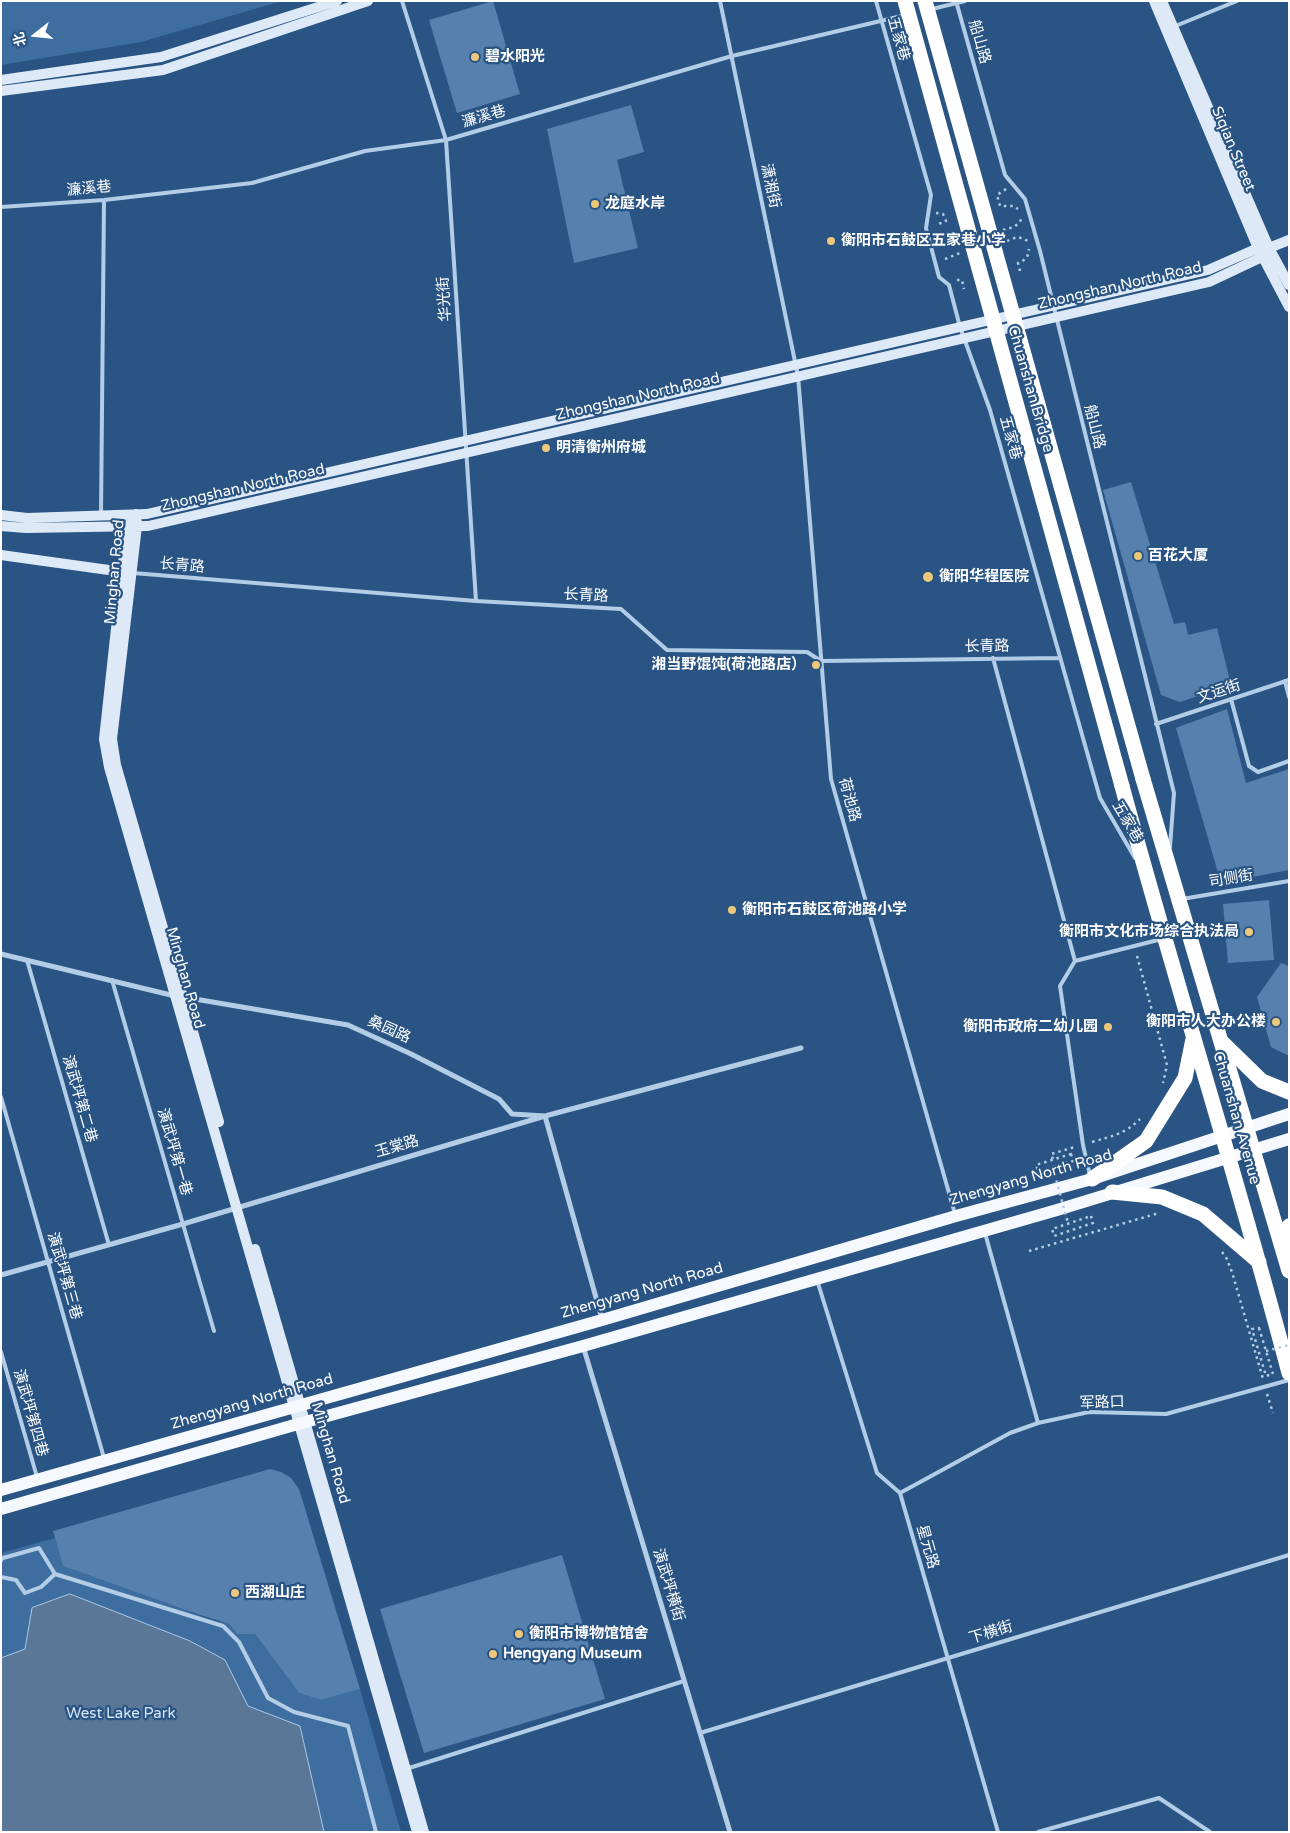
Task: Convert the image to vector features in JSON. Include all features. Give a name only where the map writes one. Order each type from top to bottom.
[{"type":"highway","name":"Chuanshan Bridge","points":[[922,7],[1142,779]]},
{"type":"highway","name":"Chuanshan Bridge","points":[[907,8],[1122,786]]},
{"type":"highway","name":"Chuanshan Avenue","points":[[1142,779],[1289,1272]]},
{"type":"highway","name":"Chuanshan Avenue","points":[[1122,786],[1146,877],[1194,1035],[1289,1373]]},
{"type":"highway","points":[[1092,1179],[1146,1140],[1185,1078],[1194,1035]]},
{"type":"highway","points":[[1219,1039],[1262,1081],[1289,1092]]},
{"type":"highway","points":[[1112,1192],[1162,1197],[1203,1214],[1259,1262]]},
{"type":"highway","points":[[1283,1252],[1289,1226]]},
{"type":"main road","points":[[1,80],[162,57],[337,1]]},
{"type":"main road","points":[[1,91],[163,70],[368,1]]},
{"type":"main road","name":"Siqian Street","points":[[1154,1],[1170,28],[1270,248],[1289,285]]},
{"type":"main road","name":"Siqian Street","points":[[1162,1],[1170,28],[1260,252],[1289,307]]},
{"type":"main road","name":"Zhongshan North Road","points":[[1,515],[27,518],[147,514],[1208,270],[1289,240]]},
{"type":"main road","name":"Zhongshan North Road","points":[[1,526],[26,528],[148,526],[1209,282],[1260,252]]},
{"type":"main road","name":"Minghan Road","points":[[136,514],[132,527],[104,739],[109,767],[179,996],[297,1406],[424,1832]]},
{"type":"main road","points":[[1,556],[127,573]]},
{"type":"main road","name":"Zhengyang North Road","points":[[1,1490],[602,1320],[956,1216],[1092,1179],[1289,1114]]},
{"type":"main road","points":[[1,1509],[302,1423],[583,1346],[984,1230],[1289,1139]]},
{"type":"main road","name":"Minghan Road","points":[[302,1423],[417,1832]]},
{"type":"street","name":"桑园路","points":[[1,954],[179,996],[348,1025],[411,1054],[499,1099],[512,1114],[545,1116]]},
{"type":"street","name":"玉棠路","points":[[1,1276],[545,1116],[801,1048]]},
{"type":"street","points":[[545,1116],[602,1320]]},
{"type":"street","name":"演武坪横街","points":[[583,1346],[730,1832]]},
{"type":"lane","name":"华光街","points":[[402,1],[446,140],[476,601]]},
{"type":"lane","name":"潇湘街","points":[[720,1],[798,376]]},
{"type":"lane","name":"五家巷","points":[[876,1],[931,195],[926,228],[939,277],[949,285],[960,327],[990,410],[1100,798],[1146,877]]},
{"type":"lane","points":[[922,7],[965,1]]},
{"type":"lane","points":[[1170,28],[1237,1]]},
{"type":"lane","name":"船山路","points":[[956,2],[1005,176],[1025,199],[1174,793],[1168,869]]},
{"type":"lane","name":"濂溪巷","points":[[1,207],[104,200],[252,182],[365,152],[446,140],[732,56],[881,21],[907,8]]},
{"type":"lane","points":[[101,515],[104,200]]},
{"type":"lane","name":"荷池路","points":[[798,376],[831,779],[956,1216]]},
{"type":"lane","name":"长青路","points":[[127,573],[476,601],[621,609],[667,650],[807,652],[821,661],[1060,658]]},
{"type":"lane","points":[[993,658],[1075,961]]},
{"type":"lane","points":[[1287,681],[1289,697]]},
{"type":"lane","name":"文运街","points":[[1156,724],[1287,681]]},
{"type":"lane","points":[[1231,700],[1249,766],[1258,772],[1289,761]]},
{"type":"lane","name":"司侧街","points":[[1177,900],[1289,881]]},
{"type":"lane","points":[[1092,1179],[1082,1145],[1060,986],[1075,961],[1165,938]]},
{"type":"lane","name":"演武坪第二巷","points":[[27,960],[109,1245]]},
{"type":"lane","name":"演武坪第一巷","points":[[112,980],[214,1331]]},
{"type":"lane","name":"演武坪第三巷","points":[[1,1097],[105,1461]]},
{"type":"lane","points":[[984,1230],[1038,1423]]},
{"type":"lane","points":[[816,1279],[877,1473],[900,1493]]},
{"type":"lane","name":"演武坪第四巷","points":[[1,1352],[38,1480]]},
{"type":"lane","name":"军路口","points":[[900,1493],[1010,1433],[1038,1423],[1089,1412],[1166,1414],[1289,1380]]},
{"type":"lane","name":"星元路","points":[[900,1493],[998,1832]]},
{"type":"lane","points":[[1,1560],[39,1548],[56,1574],[222,1626],[239,1642],[268,1698],[294,1712],[348,1726],[376,1832]]},
{"type":"lane","name":"下横街","points":[[700,1733],[1289,1555]]},
{"type":"lane","points":[[1,1577],[16,1580],[25,1592],[41,1587],[56,1574]]},
{"type":"lane","points":[[406,1770],[684,1681]]},
{"type":"lane","points":[[1038,1832],[1159,1798],[1210,1832]]},
{"type":"path","points":[[997,195],[1000,206],[1014,206],[1021,216],[1020,222],[1014,228],[1002,231]]},
{"type":"path","points":[[943,214],[946,221]]},
{"type":"path","points":[[1005,241],[1017,237],[1026,239],[1030,248],[1028,256],[1024,261],[1018,263],[1020,271]]},
{"type":"path","points":[[962,280],[964,289]]},
{"type":"path","points":[[1129,928],[1167,1065],[1161,1088]]},
{"type":"path","points":[[1053,1159],[1051,1154],[1131,1129],[1146,1114]]},
{"type":"path","points":[[1071,1154],[1073,1161],[1038,1171],[1036,1164],[1053,1159],[1071,1154]]},
{"type":"path","points":[[1053,1168],[1068,1223]]},
{"type":"path","points":[[1028,1252],[1158,1213],[1165,1214]]},
{"type":"path","points":[[1091,1216],[1092,1223],[1054,1236],[1052,1228],[1068,1223],[1091,1216]]},
{"type":"path","points":[[1072,1230],[1074,1238]]},
{"type":"path","points":[[1218,1247],[1226,1257],[1232,1272],[1257,1352],[1273,1413]]},
{"type":"path","points":[[1259,1328],[1266,1351],[1273,1374],[1266,1376],[1257,1352],[1252,1330],[1259,1328]]},
{"type":"path","points":[[1266,1351],[1289,1345]]},
{"type":"green space","points":[[1,1],[282,1],[141,42],[1,65]]},
{"type":"green space","name":"West Lake Park","points":[[55,1538],[63,1566],[215,1621],[229,1624],[237,1634],[255,1634],[299,1693],[321,1700],[360,1689],[401,1832],[1,1832],[1,1553]]},
{"type":"shaded area","name":"West Lake Park","points":[[70,1594],[190,1641],[225,1660],[248,1706],[300,1726],[324,1832],[1,1832],[1,1658],[25,1649],[32,1608]]},
{"type":"building","name":"碧水阳光","points":[[493,1],[520,94],[457,113],[429,20]]},
{"type":"building","name":"龙庭水岸","points":[[631,105],[644,152],[617,160],[638,248],[574,263],[547,129]]},
{"type":"building","name":"百花大厦","points":[[1131,482],[1174,624],[1185,622],[1188,635],[1217,628],[1231,685],[1180,702],[1161,695],[1103,490]]},
{"type":"building","points":[[1227,709],[1246,783],[1289,769],[1289,870],[1221,883],[1176,728]]},
{"type":"building","name":"衡阳市文化市场综合执法局","points":[[1269,900],[1274,960],[1228,963],[1223,904]]},
{"type":"building","name":"衡阳市人大办公楼","points":[[1281,963],[1289,966],[1289,1056],[1271,1047],[1257,997]]},
{"type":"building","name":"西湖山庄","points":[[270,1469],[281,1472],[291,1478],[299,1489],[360,1689],[321,1700],[299,1693],[255,1634],[237,1634],[229,1624],[63,1566],[53,1531]]},
{"type":"building","name":"Hengyang Museum","points":[[562,1555],[605,1699],[424,1753],[380,1609]]},
{"type":"place","name":"碧水阳光","points":[[475,57]]},
{"type":"place","name":"龙庭水岸","points":[[595,204]]},
{"type":"place","name":"衡阳市石鼓区五家巷小学","points":[[831,241]]},
{"type":"place","name":"明清衡州府城","points":[[546,448]]},
{"type":"place","name":"百花大厦","points":[[1138,556]]},
{"type":"place","name":"衡阳华程医院","points":[[928,577]]},
{"type":"place","name":"湘当野馄饨(荷池路店）","points":[[816,665]]},
{"type":"place","name":"衡阳市石鼓区荷池路小学","points":[[732,910]]},
{"type":"place","name":"衡阳市文化市场综合执法局","points":[[1249,932]]},
{"type":"place","name":"衡阳市人大办公楼","points":[[1276,1022]]},
{"type":"place","name":"衡阳市政府二幼儿园","points":[[1108,1027]]},
{"type":"place","name":"西湖山庄","points":[[235,1593]]},
{"type":"place","name":"衡阳市博物馆馆舍","points":[[519,1634]]},
{"type":"place","name":"Hengyang Museum","points":[[493,1654]]}]
